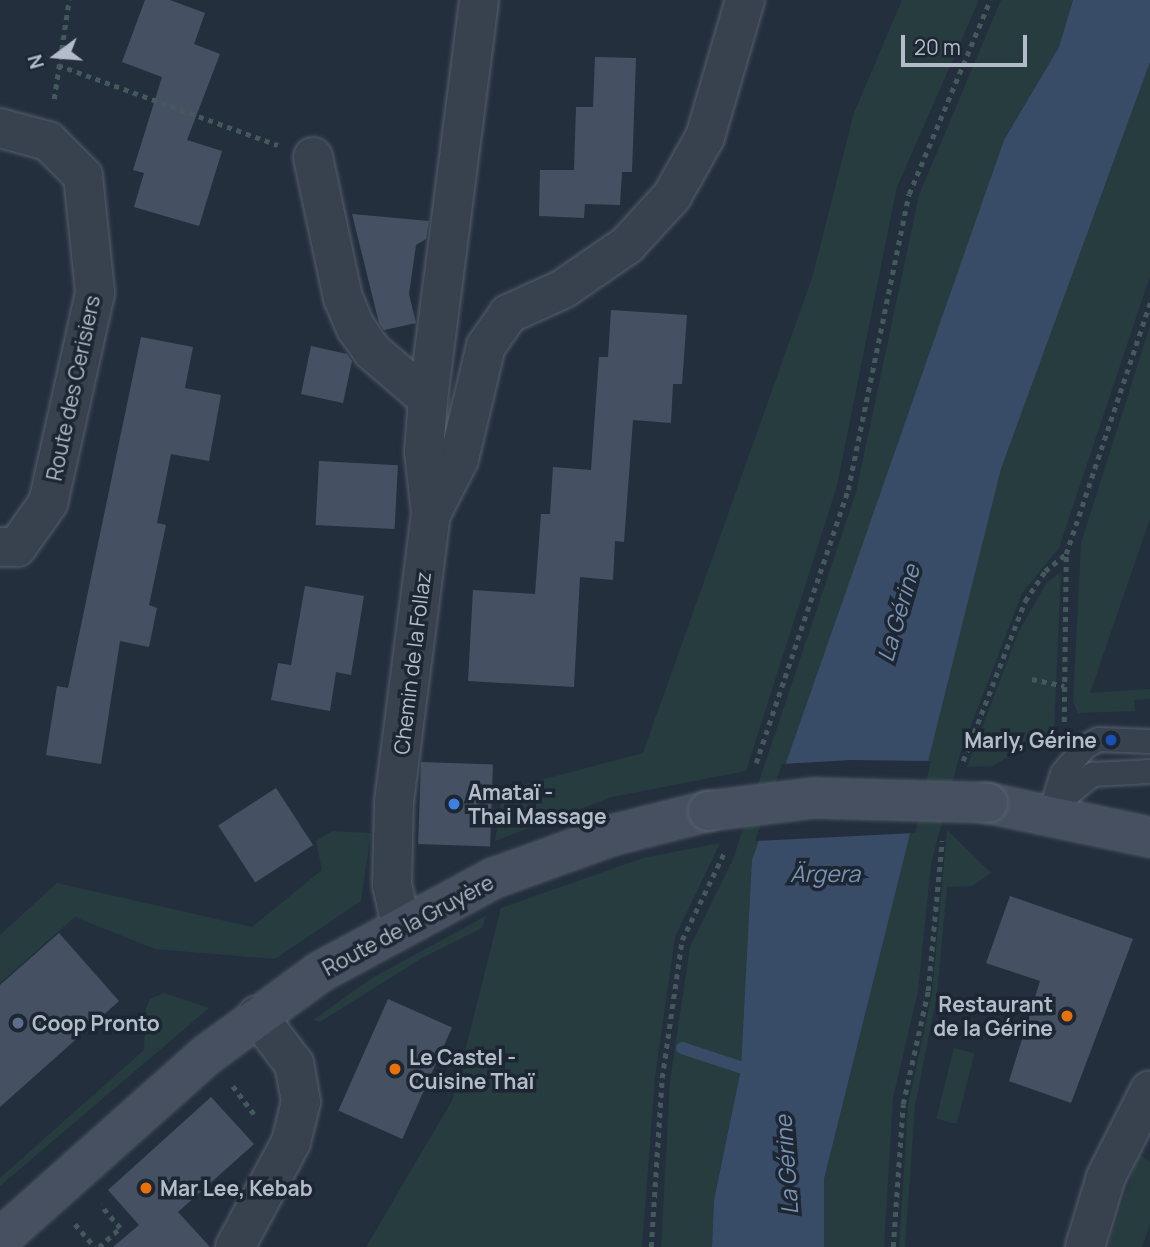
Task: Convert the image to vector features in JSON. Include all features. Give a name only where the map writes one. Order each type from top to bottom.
[{"type":"main road","name":"Route de la Gruyère","points":[[0,1239],[257,1015],[401,926],[547,857],[719,825],[814,798],[988,803],[1050,812],[1150,837]]},
{"type":"street","name":"Chemin de la Follaz","points":[[401,926],[392,884],[394,802],[431,514],[424,452],[428,399],[479,0]]},
{"type":"street","points":[[431,514],[459,459],[486,346],[508,314],[564,289],[627,245],[671,196],[705,137],[745,0]]},
{"type":"street","name":"Route des Cerisiers","points":[[0,128],[48,141],[83,176],[95,293],[48,503],[17,547],[0,547]]},
{"type":"street","points":[[313,157],[343,298],[356,328],[372,351],[428,399]]},
{"type":"street","points":[[235,1247],[291,1142],[301,1102],[300,1078],[291,1058],[257,1015]]},
{"type":"street","points":[[1085,1247],[1106,1177],[1150,1090]]},
{"type":"lane","points":[[1050,812],[1062,773],[1085,746],[1098,739],[1150,741]]},
{"type":"lane","points":[[1050,812],[1066,789],[1092,774],[1150,772]]},
{"type":"path","points":[[48,141],[69,0]]},
{"type":"path","points":[[752,776],[848,490],[909,194],[990,0]]},
{"type":"path","points":[[58,65],[313,157]]},
{"type":"path","points":[[1065,718],[1066,554]]},
{"type":"path","points":[[1032,679],[1064,686]]},
{"type":"path","points":[[651,1247],[662,1077],[682,940],[719,825]]},
{"type":"path","points":[[68,1214],[97,1247],[120,1228],[91,1194]]},
{"type":"green space","points":[[902,0],[979,0],[897,187],[837,486],[746,771],[612,797],[495,841],[503,790],[643,753],[812,278],[854,113]]},
{"type":"green space","points":[[1001,0],[1073,0],[1059,47],[1004,140],[917,396],[741,1069],[714,1200],[712,1247],[661,1247],[670,1081],[690,947],[733,859],[856,492],[919,195]]},
{"type":"green space","points":[[1150,62],[1150,276],[1059,548],[1022,593],[960,754],[931,864],[918,991],[893,1098],[884,1247],[824,1247],[824,1179],[1001,469]]},
{"type":"green space","points":[[1150,326],[1150,519],[1090,693],[1150,689],[1150,699],[1134,700],[1135,711],[1078,713],[1073,702],[1081,543]]},
{"type":"green space","points":[[1061,572],[1054,729],[993,766],[967,767],[1019,631],[1047,582]]},
{"type":"green space","points":[[947,830],[991,873],[972,886],[947,887],[937,994],[915,1106],[905,1247],[899,1247],[908,1106],[932,993]]},
{"type":"green space","points":[[332,831],[371,833],[361,901],[275,959],[155,949],[75,917],[0,983],[0,935],[57,883],[252,927],[322,870],[316,841]]},
{"type":"green space","points":[[720,843],[675,937],[655,1077],[642,1247],[366,1247],[453,1099],[501,908],[643,858]]},
{"type":"green space","points":[[486,916],[482,928],[422,958],[320,1022],[313,1020],[372,978]]},
{"type":"green space","points":[[164,993],[209,1008],[0,1186],[0,1178],[144,1050],[146,1008],[150,999]]},
{"type":"green space","points":[[954,1048],[974,1053],[957,1124],[936,1119]]},
{"type":"green space","points":[[1139,1154],[1150,1162],[1150,1224],[1142,1247],[1108,1247]]},
{"type":"water","name":"Ärgera","points":[[1073,0],[1150,0],[1150,62],[1001,469],[824,1179],[824,1247],[712,1247],[714,1200],[741,1069],[752,860],[1004,140],[1059,47]]},
{"type":"pier","points":[[851,760],[931,761],[915,833],[755,841],[782,764]]},
{"type":"building","points":[[145,0],[170,0],[205,13],[194,44],[220,54],[187,140],[222,151],[199,226],[134,207],[144,173],[133,170],[162,77],[122,62]]},
{"type":"building","points":[[595,57],[636,58],[632,172],[622,172],[620,205],[585,204],[584,218],[539,216],[540,170],[574,170],[576,107],[593,107]]},
{"type":"building","points":[[352,214],[429,221],[426,239],[416,245],[409,294],[416,323],[384,330],[379,323]]},
{"type":"building","points":[[611,310],[687,315],[682,384],[673,384],[671,423],[633,420],[624,542],[615,541],[613,580],[580,577],[574,687],[468,681],[473,590],[535,594],[541,514],[550,514],[553,467],[591,470],[599,357],[608,357]]},
{"type":"building","points":[[141,337],[193,347],[185,388],[221,395],[209,461],[171,454],[157,523],[166,525],[149,605],[157,608],[149,647],[120,641],[101,764],[46,755],[57,686],[68,688]]},
{"type":"building","points":[[311,346],[347,354],[352,361],[343,403],[301,394]]},
{"type":"building","points":[[319,461],[398,465],[395,529],[316,525]]},
{"type":"building","points":[[305,586],[364,596],[351,675],[336,672],[330,711],[271,700],[278,663],[291,665]]},
{"type":"building","name":"Amataï - Thai Massage","points":[[421,762],[493,765],[490,846],[418,844]]},
{"type":"building","points":[[276,788],[313,845],[255,883],[218,826]]},
{"type":"building","name":"Restaurant de la Gérine","points":[[1010,896],[1133,939],[1071,1103],[1009,1081],[1040,981],[986,963]]},
{"type":"building","points":[[59,933],[119,1001],[0,1107],[0,985]]},
{"type":"building","name":"Le Castel - Cuisine Thaï","points":[[388,999],[452,1027],[402,1139],[338,1110]]},
{"type":"building","points":[[211,1097],[254,1144],[178,1212],[210,1247],[113,1247],[139,1225],[108,1190]]},
{"type":"waterway","points":[[682,1048],[755,1072]]},
{"type":"place","name":"Marly, Gérine","points":[[1111,740]]},
{"type":"place","name":"Amataï - Thai Massage","points":[[454,804]]},
{"type":"place","name":"Restaurant de la Gérine","points":[[1067,1016]]},
{"type":"place","name":"Coop Pronto","points":[[18,1023]]},
{"type":"place","name":"Le Castel - Cuisine Thaï","points":[[395,1069]]},
{"type":"place","name":"Mar Lee, Kebab","points":[[146,1188]]},
{"type":"water label","name":"La Gérine","points":[[898,613]]},
{"type":"water label","name":"La Gérine","points":[[786,1165]]}]
